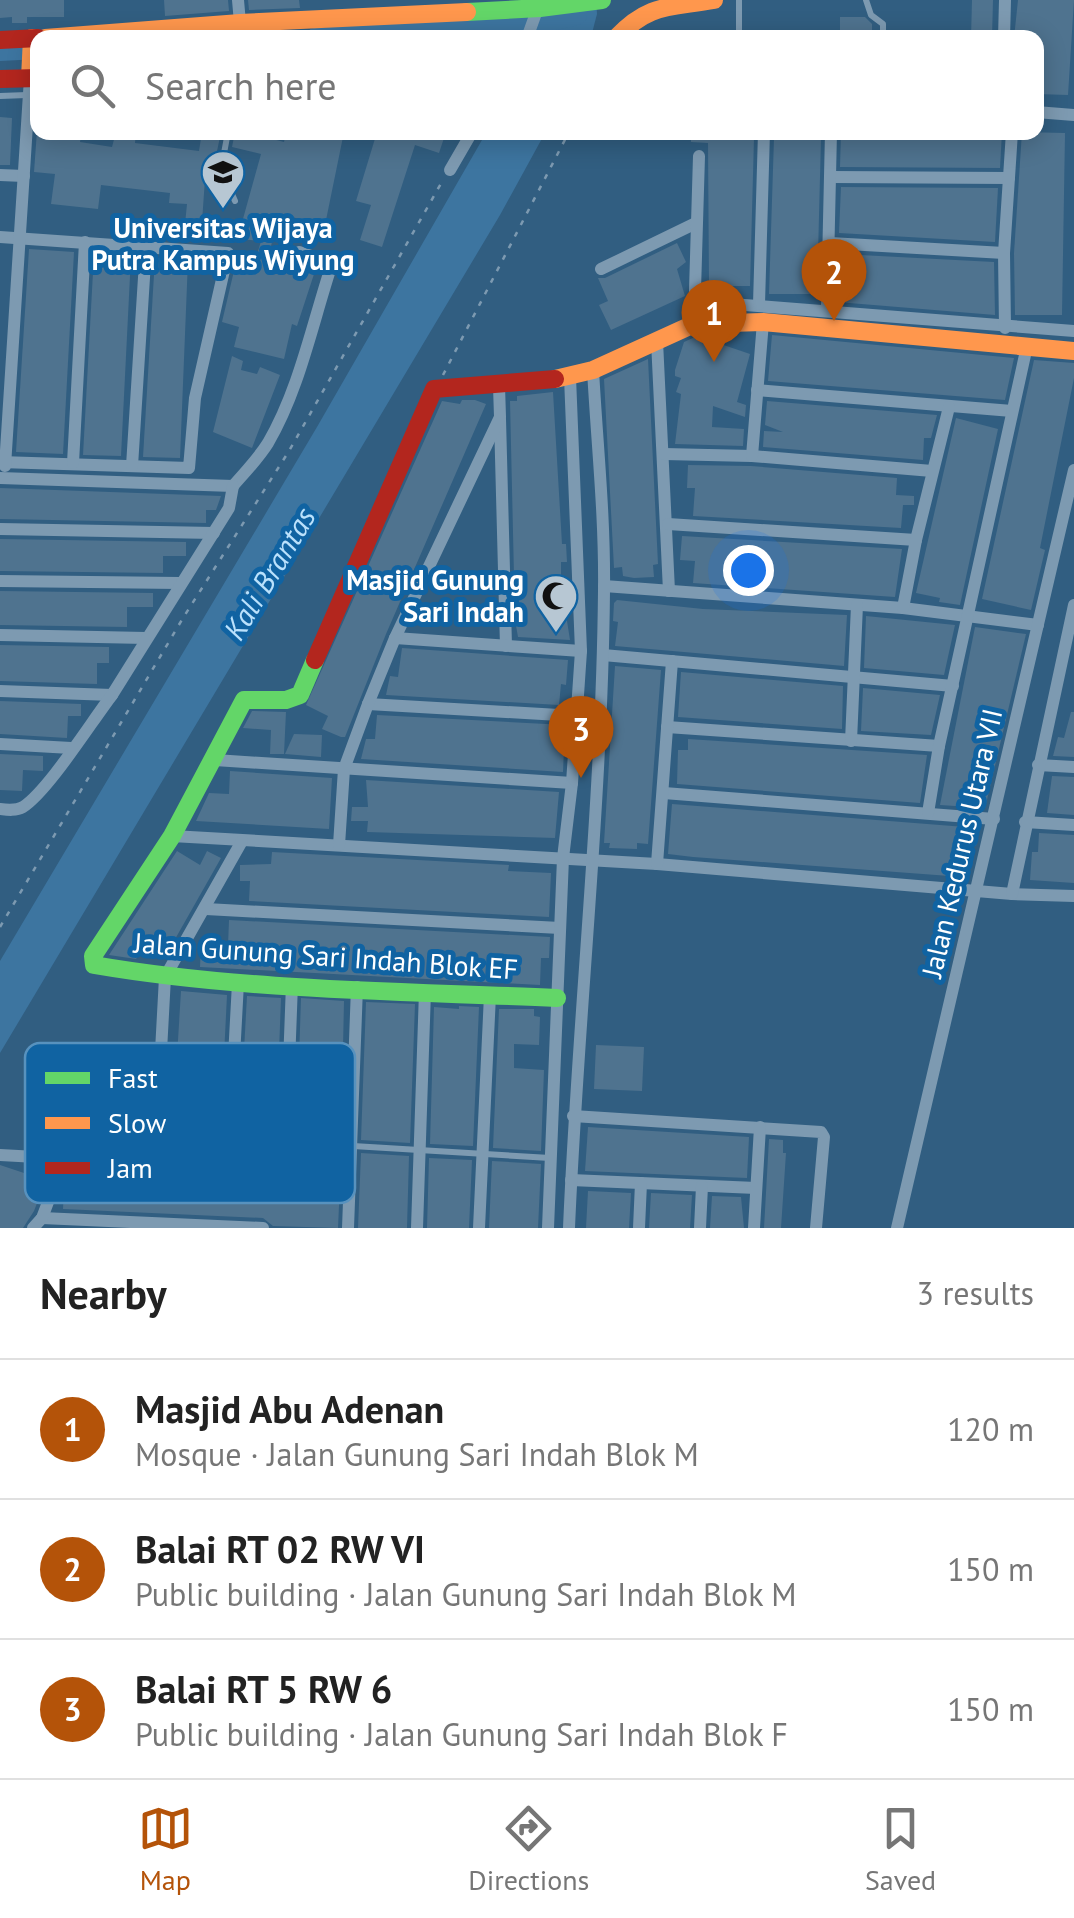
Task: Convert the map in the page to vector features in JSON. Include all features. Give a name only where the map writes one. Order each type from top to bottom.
[{"type":"street","points":[[238,0],[240,22]]},
{"type":"street","points":[[195,30],[240,22],[503,5],[541,9],[602,0]]},
{"type":"street","points":[[624,30],[646,12],[714,0]]},
{"type":"street","points":[[1004,30],[1005,0]]},
{"type":"street","points":[[0,40],[30,40]]},
{"type":"street","points":[[0,79],[30,82]]},
{"type":"street","points":[[30,95],[20,238],[7,299],[2,479],[233,486]]},
{"type":"street","points":[[1044,113],[1074,115]]},
{"type":"street","points":[[450,170],[467,140]]},
{"type":"street","points":[[752,456],[761,313],[764,140]]},
{"type":"street","points":[[827,309],[831,140]]},
{"type":"street","points":[[1005,328],[1004,253],[1012,140]]},
{"type":"street","points":[[694,324],[698,156]]},
{"type":"street","points":[[0,175],[24,176]]},
{"type":"street","points":[[831,177],[1010,178]]},
{"type":"street","points":[[601,269],[696,223]]},
{"type":"street","points":[[0,237],[228,253],[195,398],[190,468],[2,462]]},
{"type":"street","points":[[73,463],[85,242]]},
{"type":"street","points":[[830,243],[1004,253]]},
{"type":"street","points":[[132,466],[146,246]]},
{"type":"street","points":[[6,809],[25,806],[112,695],[231,504],[233,486],[275,430],[331,267],[329,262],[299,252]]},
{"type":"street","points":[[694,301],[761,313],[1074,351]]},
{"type":"street","points":[[1074,331],[1005,328],[827,309],[761,313],[694,324],[570,377],[499,386],[438,386],[428,400],[300,695],[288,701],[245,699],[172,836],[657,864],[978,892],[1074,896]]},
{"type":"street","points":[[657,340],[669,590]]},
{"type":"street","points":[[928,813],[1026,346]]},
{"type":"street","points":[[569,1228],[603,655],[604,586],[592,370]]},
{"type":"street","points":[[548,1228],[562,858],[572,783],[581,651],[570,377]]},
{"type":"street","points":[[499,386],[506,646]]},
{"type":"street","points":[[758,390],[1012,411]]},
{"type":"street","points":[[903,608],[949,407]]},
{"type":"street","points":[[339,845],[344,769],[368,704],[395,638],[500,417]]},
{"type":"street","points":[[664,454],[752,456],[932,471]]},
{"type":"street","name":"Jalan Kedurus Utara VII","points":[[897,1228],[1074,470]]},
{"type":"street","points":[[668,524],[916,540]]},
{"type":"street","points":[[0,530],[214,533]]},
{"type":"street","points":[[0,581],[180,583]]},
{"type":"street","points":[[604,586],[903,608],[1038,625]]},
{"type":"street","points":[[851,741],[857,605]]},
{"type":"street","points":[[1012,894],[1074,605]]},
{"type":"street","points":[[0,635],[146,638]]},
{"type":"street","points":[[395,638],[581,651]]},
{"type":"street","points":[[603,655],[953,686]]},
{"type":"street","points":[[657,864],[672,661]]},
{"type":"street","points":[[0,692],[112,695]]},
{"type":"street","points":[[368,704],[576,716]]},
{"type":"street","points":[[668,727],[940,746]]},
{"type":"street","points":[[0,744],[72,748]]},
{"type":"street","points":[[215,760],[572,783]]},
{"type":"street","points":[[1038,765],[1074,767]]},
{"type":"street","points":[[664,793],[994,820]]},
{"type":"street","points":[[1025,822],[1074,825]]},
{"type":"street","name":"Jalan Gunung Sari Indah Blok EF","points":[[172,836],[93,960],[165,978],[557,998]]},
{"type":"street","points":[[161,1043],[165,978],[242,841]]},
{"type":"street","points":[[206,909],[560,928]]},
{"type":"street","points":[[235,1043],[238,983]]},
{"type":"street","points":[[290,1043],[292,984]]},
{"type":"street","points":[[355,1051],[357,987]]},
{"type":"street","points":[[417,1228],[425,991]]},
{"type":"street","points":[[478,1228],[490,995]]},
{"type":"street","points":[[573,1116],[821,1132],[824,1138],[816,1228]]},
{"type":"street","points":[[754,1228],[760,1127]]},
{"type":"street","points":[[0,1155],[25,1156]]},
{"type":"street","points":[[571,1180],[756,1188]]},
{"type":"street","points":[[639,1228],[642,1182]]},
{"type":"street","points":[[700,1228],[702,1186]]},
{"type":"street","points":[[348,1228],[349,1203]]},
{"type":"street","points":[[37,1223],[263,1228]]},
{"type":"lane","points":[[739,0],[739,30]]},
{"type":"lane","points":[[866,0],[882,30]]},
{"type":"lane","points":[[0,96],[30,82]]},
{"type":"lane","points":[[226,140],[221,168],[235,202]]},
{"type":"lane","points":[[355,1146],[551,1158]]},
{"type":"path","points":[[438,386],[565,140]]},
{"type":"path","points":[[0,926],[183,618],[289,451],[450,170]]},
{"type":"water","points":[[558,0],[596,0],[593,30],[546,30]]},
{"type":"water","name":"Kali Brantas","points":[[482,140],[541,140],[0,1053],[0,961],[317,427]]},
{"type":"building","points":[[0,0],[64,0],[64,17],[27,17],[27,23],[12,23],[12,17],[0,18]]},
{"type":"building","points":[[164,0],[228,0],[229,11],[165,16]]},
{"type":"building","points":[[248,0],[299,0],[300,8],[249,10]]},
{"type":"building","points":[[972,0],[993,0],[992,30],[971,30]]},
{"type":"building","points":[[1018,0],[1074,0],[1068,95],[1044,94],[1044,30],[1015,30]]},
{"type":"building","points":[[840,17],[865,17],[872,24],[872,30],[840,30]]},
{"type":"building","points":[[0,117],[12,118],[10,165],[0,165]]},
{"type":"building","points":[[1044,133],[1065,133],[1062,315],[1015,315],[1014,253],[1021,140],[1044,140]]},
{"type":"building","points":[[36,140],[80,140],[112,147],[114,140],[135,140],[135,143],[199,151],[201,140],[219,140],[211,180],[205,179],[202,222],[241,226],[261,154],[232,147],[233,140],[342,140],[325,225],[279,214],[270,250],[316,268],[297,326],[292,324],[284,359],[234,347],[239,327],[222,322],[237,258],[255,262],[261,241],[184,234],[187,204],[169,203],[170,193],[101,185],[98,209],[51,204],[55,174],[34,172]]},
{"type":"building","points":[[375,140],[443,140],[439,153],[415,145],[382,247],[360,240],[371,205],[356,201]]},
{"type":"building","points":[[754,140],[750,286],[709,286],[708,143],[691,142]]},
{"type":"building","points":[[774,140],[821,140],[817,294],[769,294]]},
{"type":"building","points":[[841,140],[1002,140],[1000,168],[840,167]]},
{"type":"building","points":[[841,187],[998,188],[995,242],[839,233]]},
{"type":"building","points":[[677,243],[686,262],[677,269],[685,296],[611,330],[599,305],[608,301],[598,278]]},
{"type":"building","points":[[29,249],[74,252],[63,454],[16,452]]},
{"type":"building","points":[[94,254],[131,256],[121,456],[83,455]]},
{"type":"building","points":[[841,254],[994,262],[995,315],[837,302]]},
{"type":"building","points":[[155,258],[188,260],[180,458],[143,457]]},
{"type":"building","points":[[772,335],[1014,358],[1005,400],[768,381]]},
{"type":"building","points":[[697,336],[750,354],[737,402],[746,405],[745,417],[713,406],[712,427],[744,429],[743,446],[675,444],[681,394],[676,392],[681,378],[675,376],[675,370],[684,342]]},
{"type":"building","points":[[232,356],[243,361],[241,370],[257,374],[260,367],[280,375],[252,448],[213,432]]},
{"type":"building","points":[[648,359],[658,564],[653,565],[654,577],[634,578],[623,576],[622,567],[614,568],[604,379]]},
{"type":"building","points":[[1034,360],[1074,363],[1074,378],[1031,610],[982,599]]},
{"type":"building","points":[[553,392],[562,544],[566,544],[567,562],[561,562],[561,583],[570,640],[518,637],[515,620],[510,401],[517,401],[517,396]]},
{"type":"building","points":[[462,400],[486,404],[345,737],[341,737],[322,729],[328,716],[306,705],[442,401],[460,404]]},
{"type":"building","points":[[767,401],[937,415],[931,438],[924,438],[923,460],[763,447],[764,431],[783,432],[765,425]]},
{"type":"building","points":[[956,418],[998,429],[960,605],[916,593]]},
{"type":"building","points":[[688,465],[897,478],[896,495],[914,496],[914,505],[903,505],[901,528],[693,516],[695,488],[687,488]]},
{"type":"building","points":[[0,488],[221,496],[216,510],[206,510],[206,523],[0,519]]},
{"type":"building","points":[[682,536],[902,549],[895,597],[693,583],[695,561],[680,560]]},
{"type":"building","points":[[0,539],[186,542],[186,556],[163,556],[163,573],[0,571]]},
{"type":"building","points":[[0,591],[153,593],[153,607],[127,607],[127,627],[0,625]]},
{"type":"building","points":[[617,600],[703,609],[847,615],[844,666],[615,646],[618,622],[613,621]]},
{"type":"building","points":[[866,616],[955,625],[944,675],[864,668]]},
{"type":"building","points":[[975,627],[1026,634],[985,808],[940,805]]},
{"type":"building","points":[[0,645],[109,647],[109,663],[97,663],[97,684],[0,681]]},
{"type":"building","points":[[402,648],[568,660],[566,685],[561,684],[559,705],[386,695],[390,676],[398,677]]},
{"type":"building","points":[[615,666],[661,670],[648,844],[637,843],[637,849],[609,848],[610,843],[604,843]]},
{"type":"building","points":[[681,672],[843,686],[842,729],[678,717]]},
{"type":"building","points":[[863,688],[940,695],[931,735],[861,731]]},
{"type":"building","points":[[0,701],[81,704],[81,716],[68,716],[67,738],[0,734]]},
{"type":"building","points":[[252,711],[286,712],[284,754],[270,754],[271,730],[243,728]]},
{"type":"building","points":[[1071,712],[1074,757],[1053,756],[1058,737],[1064,738]]},
{"type":"building","points":[[377,715],[565,725],[563,772],[361,759],[366,739],[375,739]]},
{"type":"building","points":[[294,734],[322,735],[321,757],[285,754]]},
{"type":"building","points":[[688,739],[927,755],[920,803],[677,784],[678,750],[688,750]]},
{"type":"building","points":[[0,754],[43,756],[43,771],[23,770],[22,791],[0,790]]},
{"type":"building","points":[[230,771],[332,778],[329,829],[196,821],[209,793],[229,794]]},
{"type":"building","points":[[1052,776],[1074,777],[1074,815],[1047,813]]},
{"type":"building","points":[[366,780],[559,792],[555,838],[367,832],[368,821],[351,821],[352,807],[368,807]]},
{"type":"building","points":[[672,804],[978,828],[978,837],[976,846],[964,845],[963,877],[693,857],[668,854]]},
{"type":"building","points":[[1039,833],[1074,835],[1074,883],[1030,880],[1032,852],[1038,852]]},
{"type":"building","points":[[177,851],[200,865],[207,851],[221,858],[170,948],[150,936],[136,959],[109,955]]},
{"type":"building","points":[[272,852],[509,865],[508,871],[551,873],[549,917],[249,901],[250,881],[240,881],[240,865],[271,864]]},
{"type":"building","points":[[229,920],[550,937],[549,958],[541,958],[540,985],[200,967],[201,945],[228,946]]},
{"type":"building","points":[[181,991],[227,995],[225,1043],[178,1043]]},
{"type":"building","points":[[247,996],[281,998],[279,1043],[244,1043]]},
{"type":"building","points":[[301,998],[344,1001],[343,1043],[300,1043]]},
{"type":"building","points":[[366,1002],[415,1004],[410,1143],[361,1140]]},
{"type":"building","points":[[434,1007],[479,1007],[473,1146],[430,1144]]},
{"type":"building","points":[[499,1009],[534,1009],[534,1016],[540,1017],[539,1045],[514,1044],[514,1068],[544,1070],[541,1151],[493,1148]]},
{"type":"building","points":[[596,1045],[644,1047],[642,1091],[594,1089]]},
{"type":"building","points":[[588,1127],[749,1137],[747,1178],[585,1171]]},
{"type":"building","points":[[769,1139],[783,1140],[786,1153],[781,1228],[764,1228]]},
{"type":"building","points":[[361,1153],[409,1156],[407,1228],[358,1228]]},
{"type":"building","points":[[429,1158],[472,1160],[469,1228],[427,1228]]},
{"type":"building","points":[[492,1161],[541,1164],[538,1228],[489,1228]]},
{"type":"building","points":[[0,1165],[25,1171],[25,1203],[37,1203],[23,1228],[0,1228]]},
{"type":"building","points":[[588,1191],[631,1193],[629,1228],[586,1228]]},
{"type":"building","points":[[651,1193],[692,1195],[690,1228],[649,1228]]},
{"type":"building","points":[[712,1196],[741,1197],[744,1228],[710,1228]]},
{"type":"building","points":[[63,1203],[339,1203],[338,1228],[273,1226],[263,1218],[63,1209]]},
{"type":"waterway","points":[[431,30],[547,22],[577,15]]},
{"type":"waterway","points":[[0,51],[30,49]]},
{"type":"traffic: fast","points":[[467,12],[602,0]]},
{"type":"traffic: fast","points":[[315,660],[300,695],[286,700],[244,700],[172,836],[93,956],[94,965],[267,985],[557,998]]},
{"type":"traffic: slow","points":[[625,30],[650,13],[714,0]]},
{"type":"traffic: slow","points":[[149,30],[467,12]]},
{"type":"traffic: slow","points":[[555,379],[593,370],[694,324],[763,322],[1074,351]]},
{"type":"traffic: jam","points":[[0,40],[30,38]]},
{"type":"traffic: jam","points":[[0,79],[30,78]]},
{"type":"traffic: jam","points":[[315,660],[434,389],[555,379]]},
{"type":"place","name":"Universitas Wijaya Putra Kampus Wiyung","points":[[223,210]]},
{"type":"place","name":"Balai RT 02 RW VI","points":[[834,321]]},
{"type":"place","name":"Masjid Abu Adenan","points":[[714,362]]},
{"type":"place","name":"Masjid Gunung Sari Indah","points":[[556,634]]},
{"type":"place","name":"Balai RT 5 RW 6","points":[[581,778]]}]
